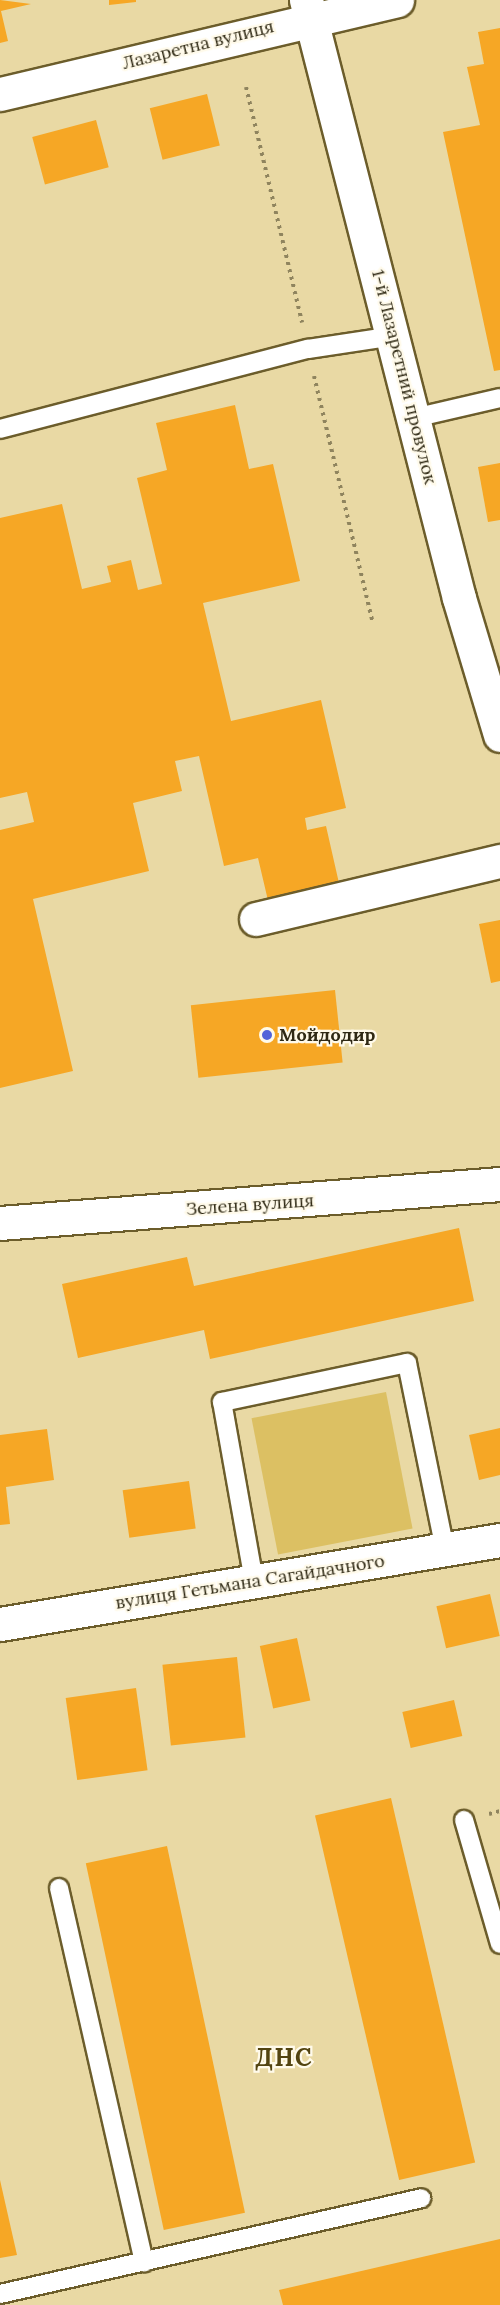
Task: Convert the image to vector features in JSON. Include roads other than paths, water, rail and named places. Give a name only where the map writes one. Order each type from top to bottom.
[{"type":"street","name":"Лазаретна вулиця","points":[[0,94],[310,8],[397,0]]},
{"type":"street","name":"1-й Лазаретний провулок","points":[[310,8],[414,418],[500,735]]},
{"type":"street","points":[[256,919],[500,861]]},
{"type":"street","name":"Зелена вулиця","points":[[0,1223],[500,1184]]},
{"type":"street","name":"вулиця Гетьмана Сагайдачного","points":[[0,1624],[500,1540]]},
{"type":"lane","points":[[0,429],[308,349],[394,336]]},
{"type":"lane","points":[[414,418],[500,398]]},
{"type":"lane","points":[[254,1581],[222,1402],[407,1363],[445,1550]]},
{"type":"lane","points":[[464,1820],[500,1944]]},
{"type":"lane","points":[[59,1888],[144,2262]]},
{"type":"lane","points":[[0,2294],[421,2198]]},
{"type":"place","name":"Мойдодир","points":[[267,1035]]},
{"type":"district","name":"ДНС","points":[[284,2058]]}]
